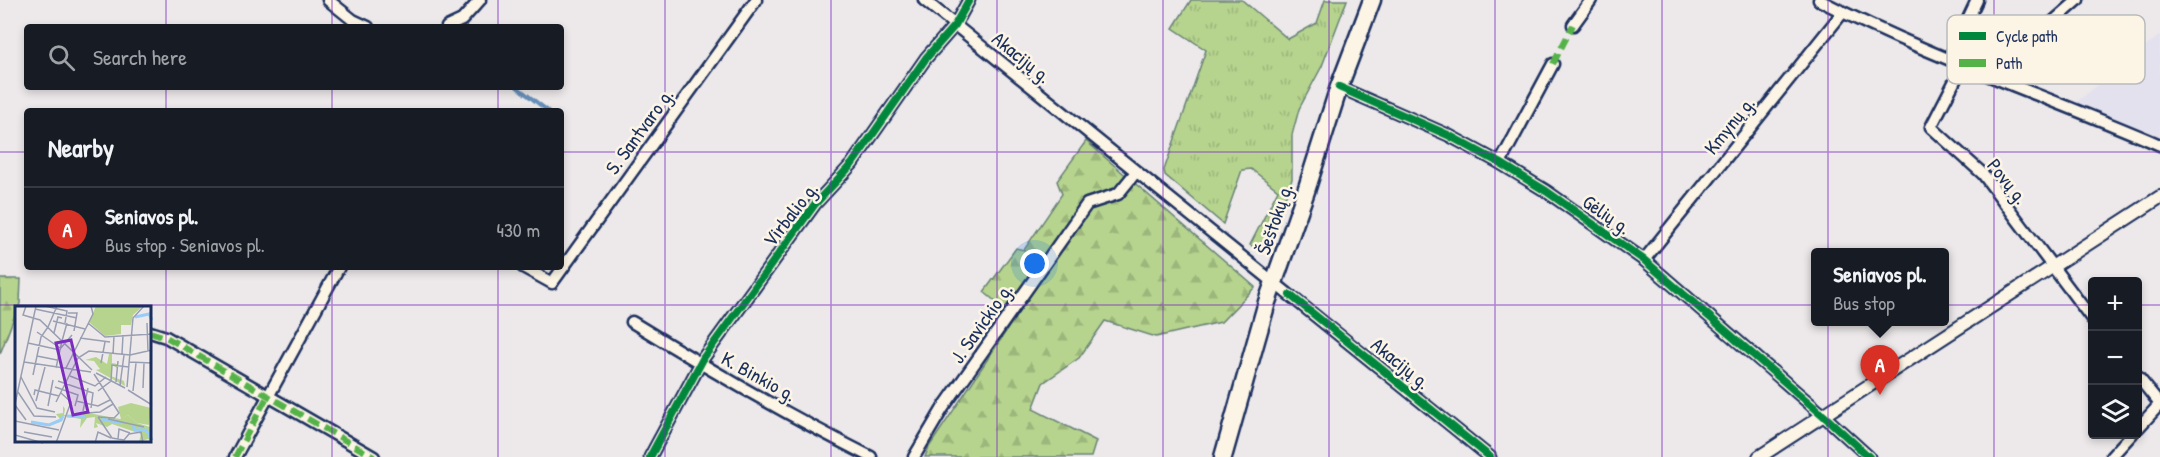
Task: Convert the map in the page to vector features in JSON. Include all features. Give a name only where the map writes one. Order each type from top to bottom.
[{"type":"main road","name":"Šeštokų g.","points":[[1224,456],[1259,326],[1339,87],[1372,0]]},
{"type":"street","points":[[328,0],[362,24]]},
{"type":"street","points":[[453,24],[462,20],[480,0]]},
{"type":"street","name":"S. Santvaro g.","points":[[564,265],[756,0]]},
{"type":"street","name":"Akacijų g.","points":[[924,0],[1490,457]]},
{"type":"street","name":"Virbalio g.","points":[[650,457],[701,364],[815,204],[852,164],[926,58],[955,25],[969,0]]},
{"type":"street","points":[[1573,25],[1591,0]]},
{"type":"street","points":[[1819,0],[1947,58]]},
{"type":"street","points":[[1970,15],[1977,0]]},
{"type":"street","points":[[2061,15],[2078,0]]},
{"type":"street","name":"Kmynų g.","points":[[1644,260],[1842,12]]},
{"type":"street","points":[[1500,163],[1552,64]]},
{"type":"street","name":"Povų g.","points":[[1953,84],[1931,127],[1983,174],[2088,314]]},
{"type":"street","points":[[2012,84],[2160,145]]},
{"type":"street","name":"Gėlių g.","points":[[1339,87],[1448,135],[1546,191],[1644,260],[1869,457]]},
{"type":"street","name":"J. Savickio g.","points":[[914,457],[943,408],[1087,204],[1118,194],[1136,172]]},
{"type":"street","points":[[1758,457],[2160,198]]},
{"type":"street","points":[[235,457],[337,270]]},
{"type":"street","name":"S. Santvaro g.","points":[[529,270],[552,282],[561,270]]},
{"type":"street","name":"K. Binkio g.","points":[[632,322],[701,364],[825,434],[871,457]]},
{"type":"street","points":[[152,333],[166,338],[374,457]]},
{"type":"street","points":[[2142,382],[2160,404],[2142,424]]},
{"type":"street","points":[[2111,457],[2128,439]]},
{"type":"shaded area","points":[[2160,35],[2160,144],[2075,103],[2099,84],[2145,84],[2145,47]]},
{"type":"green space","points":[[1191,0],[1242,0],[1288,39],[1317,23],[1325,0],[1347,0],[1322,66],[1299,109],[1292,135],[1292,179],[1265,249],[1261,252],[1250,245],[1278,190],[1251,169],[1242,170],[1223,224],[1165,175],[1164,170],[1206,50],[1173,28]]},
{"type":"green space","points":[[1086,141],[1255,287],[1221,322],[1156,337],[1105,321],[1079,358],[1043,383],[1033,409],[1096,441],[1091,457],[925,457],[929,447],[1015,318],[984,292],[1016,248],[1024,250],[1062,194],[1057,181]]},
{"type":"green space","points":[[0,279],[21,279],[19,306],[15,306],[15,315],[0,354]]},
{"type":"waterway","points":[[521,90],[544,108]]},
{"type":"marked path","points":[[1553,64],[1573,25]]},
{"type":"marked path","points":[[152,333],[166,337],[374,457]]},
{"type":"marked path","points":[[235,457],[267,397]]},
{"type":"cycle path","points":[[650,457],[704,357],[815,204],[852,164],[926,58],[955,25],[969,0]]},
{"type":"cycle path","points":[[1339,87],[1448,135],[1546,191],[1644,260],[1869,457]]},
{"type":"cycle path","points":[[1290,295],[1490,457]]},
{"type":"place","name":"Seniavos pl.","points":[[1880,395]]}]
